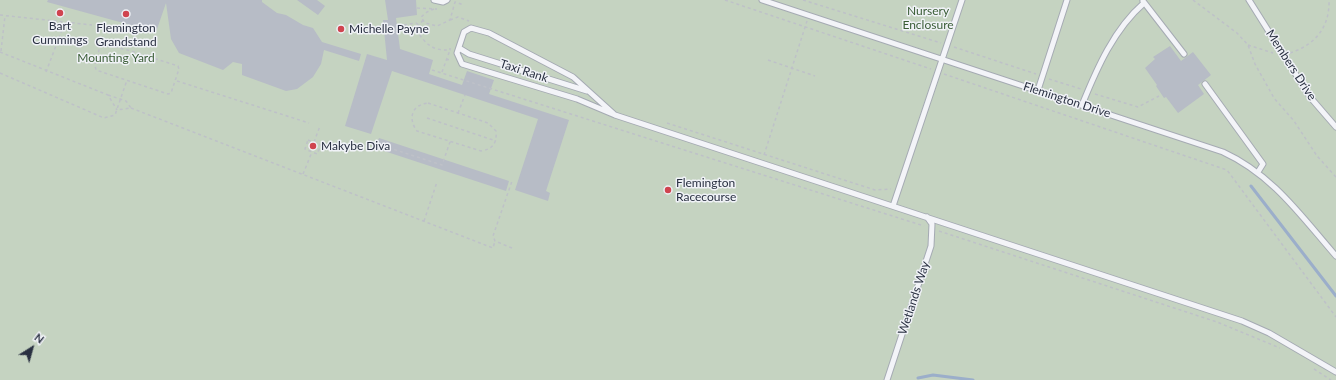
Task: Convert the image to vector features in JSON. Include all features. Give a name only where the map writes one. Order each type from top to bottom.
[{"type":"lane","points":[[434,0],[443,2],[447,0]]},
{"type":"lane","name":"Flemington Drive","points":[[762,0],[1223,152],[1258,172],[1282,194],[1336,256]]},
{"type":"lane","points":[[894,206],[962,0]]},
{"type":"lane","points":[[1038,90],[1067,0]]},
{"type":"lane","name":"Members Drive","points":[[1249,0],[1310,97],[1336,127]]},
{"type":"lane","points":[[1082,105],[1087,91],[1102,61],[1118,33],[1127,19],[1143,1],[1184,54]]},
{"type":"lane","points":[[615,115],[573,77],[489,33],[471,28],[464,32],[457,53],[462,64],[578,99],[615,115],[1242,321],[1269,333],[1336,372]]},
{"type":"lane","name":"Taxi Rank","points":[[459,48],[469,54],[590,92]]},
{"type":"lane","points":[[1205,84],[1264,164],[1258,172]]},
{"type":"lane","name":"Wetlands Way","points":[[887,380],[931,246],[932,224],[927,217]]},
{"type":"path","points":[[725,0],[1226,170],[1336,317]]},
{"type":"path","points":[[803,0],[1138,107],[1159,96]]},
{"type":"path","points":[[1193,0],[1237,33],[1248,44],[1255,64],[1274,98],[1294,121],[1317,156],[1336,177]]},
{"type":"path","points":[[1248,44],[1283,56],[1304,49],[1312,43],[1320,33],[1324,23],[1329,0]]},
{"type":"path","points":[[450,20],[455,2],[464,5]]},
{"type":"path","points":[[434,9],[427,12],[421,18],[423,20],[416,30],[424,42],[438,50],[450,50]]},
{"type":"path","points":[[0,15],[92,25]]},
{"type":"path","points":[[764,155],[806,27],[808,15]]},
{"type":"path","points":[[5,16],[0,52],[46,72],[108,95],[121,98],[131,108],[493,248],[495,241],[493,236],[512,181]]},
{"type":"path","points":[[423,20],[425,23],[437,26],[458,17],[473,22]]},
{"type":"path","points":[[46,72],[65,22]]},
{"type":"path","points":[[398,26],[416,23],[419,25]]},
{"type":"path","points":[[103,44],[131,51],[178,66],[179,69],[171,93],[168,94],[127,80],[96,70],[94,65],[100,46],[103,44]]},
{"type":"path","points":[[442,73],[452,44]]},
{"type":"path","points":[[768,60],[815,76]]},
{"type":"path","points":[[432,70],[932,229],[1217,322],[1285,351]]},
{"type":"path","points":[[0,72],[104,118],[115,115],[127,80]]},
{"type":"path","points":[[176,81],[308,123]]},
{"type":"path","points":[[108,95],[117,110]]},
{"type":"path","points":[[458,113],[465,95]]},
{"type":"path","points":[[428,103],[488,123],[496,131],[496,141],[488,150],[481,151],[450,142],[417,131],[411,122],[411,114],[419,105],[428,103]]},
{"type":"path","points":[[117,110],[131,108]]},
{"type":"path","points":[[427,118],[496,141]]},
{"type":"path","points":[[661,122],[875,190],[893,188],[899,190]]},
{"type":"path","points":[[314,142],[320,126]]},
{"type":"path","points":[[308,140],[321,145],[317,154],[312,152],[305,149],[308,140]]},
{"type":"path","points":[[377,144],[442,165],[450,142]]},
{"type":"path","points":[[303,174],[312,152]]},
{"type":"path","points":[[424,221],[436,182]]},
{"type":"path","points":[[495,241],[512,248]]},
{"type":"path","points":[[1309,366],[1331,380]]},
{"type":"green space","name":"Flemington Racecourse","points":[[0,0],[1336,0],[1336,380],[0,380]]},
{"type":"building","points":[[48,0],[262,0],[262,2],[277,13],[286,15],[303,25],[313,28],[322,42],[361,54],[359,61],[324,50],[321,64],[313,77],[297,89],[286,91],[242,75],[242,64],[233,62],[223,70],[179,53],[171,39],[166,3],[156,32],[47,2]]},
{"type":"building","points":[[297,0],[317,0],[325,6],[318,15]]},
{"type":"building","points":[[385,0],[416,0],[417,15],[396,18],[400,49],[433,60],[429,74],[462,85],[467,71],[494,80],[489,94],[569,120],[546,191],[550,193],[548,201],[515,190],[538,119],[392,71],[371,134],[345,126],[367,54],[387,60],[383,20],[388,20]]},
{"type":"building","points":[[1170,46],[1181,61],[1193,52],[1211,75],[1198,85],[1204,94],[1178,113],[1166,97],[1164,98],[1145,68],[1155,59],[1153,57]]},
{"type":"building","points":[[379,138],[509,181],[506,191],[375,148]]},
{"type":"waterway","points":[[1251,186],[1336,296]]},
{"type":"waterway","points":[[918,378],[933,375],[973,380]]},
{"type":"place","name":"Bart Cummings","points":[[60,13]]},
{"type":"place","name":"Flemington Grandstand","points":[[126,14]]},
{"type":"place","name":"Michelle Payne","points":[[341,29]]},
{"type":"place","name":"Makybe Diva","points":[[313,146]]},
{"type":"place","name":"Flemington Racecourse","points":[[668,190]]},
{"type":"park label","name":"Nursery Enclosure","points":[[928,18]]},
{"type":"park label","name":"Mounting Yard","points":[[116,58]]}]
